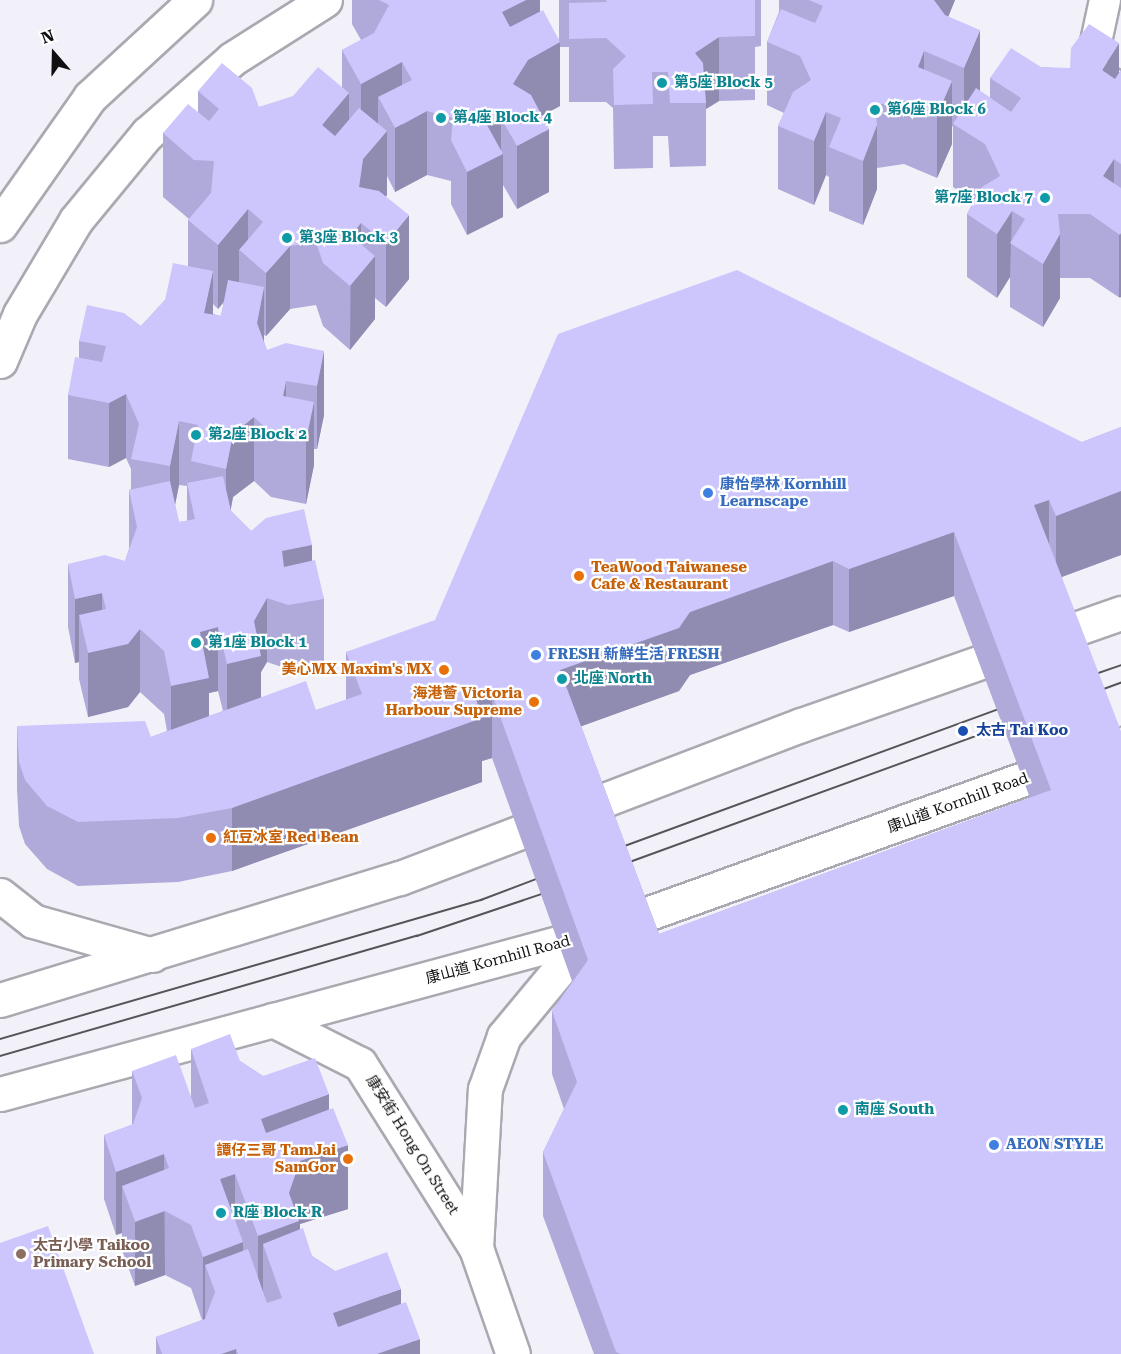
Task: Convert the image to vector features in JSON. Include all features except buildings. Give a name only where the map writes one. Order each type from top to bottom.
[{"type":"main road","points":[[0,225],[90,97],[195,0]]},
{"type":"main road","points":[[0,361],[20,314],[76,220],[147,134],[232,59],[325,0]]},
{"type":"main road","points":[[0,1000],[400,878],[801,725],[1121,614]]},
{"type":"main road","name":"康山道 Kornhill Road","points":[[0,1094],[588,935],[1121,744]]},
{"type":"main road","points":[[0,895],[33,921],[152,955]]},
{"type":"main road","name":"康安街 Hong On Street","points":[[476,1248],[485,1089],[504,1036],[588,935]]},
{"type":"main road","name":"康安街 Hong On Street","points":[[273,1020],[360,1064],[476,1248],[513,1354]]},
{"type":"street","points":[[1105,0],[1090,70],[1121,89]]},
{"type":"tram line","points":[[1084,678],[1121,665]]},
{"type":"tram line","points":[[1090,694],[1121,683]]},
{"type":"tram line","points":[[611,851],[1011,705]]},
{"type":"tram line","points":[[616,867],[1019,720]]},
{"type":"tram line","points":[[0,1039],[481,900],[552,873]]},
{"type":"tram line","points":[[0,1056],[417,936],[557,889]]},
{"type":"place","name":"第5座 Block 5","points":[[662,83]]},
{"type":"place","name":"第6座 Block 6","points":[[875,110]]},
{"type":"place","name":"第4座 Block 4","points":[[441,118]]},
{"type":"place","name":"第7座 Block 7","points":[[1045,198]]},
{"type":"place","name":"第3座 Block 3","points":[[287,238]]},
{"type":"place","name":"第2座 Block 2","points":[[196,435]]},
{"type":"place","name":"康怡學林 Kornhill Learnscape","points":[[708,493]]},
{"type":"place","name":"TeaWood Taiwanese Cafe & Restaurant","points":[[579,576]]},
{"type":"place","name":"第1座 Block 1","points":[[196,643]]},
{"type":"place","name":"FRESH 新鮮生活 FRESH","points":[[536,655]]},
{"type":"place","name":"美心MX Maxim's MX","points":[[444,670]]},
{"type":"place","name":"北座 North","points":[[562,679]]},
{"type":"place","name":"海港薈 Victoria Harbour Supreme","points":[[534,702]]},
{"type":"place","name":"太古 Tai Koo","points":[[963,731]]},
{"type":"place","name":"紅豆冰室 Red Bean","points":[[211,838]]},
{"type":"place","name":"南座 South","points":[[843,1110]]},
{"type":"place","name":"AEON STYLE","points":[[994,1145]]},
{"type":"place","name":"譚仔三哥 TamJai SamGor","points":[[348,1159]]},
{"type":"place","name":"R座 Block R","points":[[221,1213]]},
{"type":"place","name":"太古小學 Taikoo Primary School","points":[[21,1254]]}]
